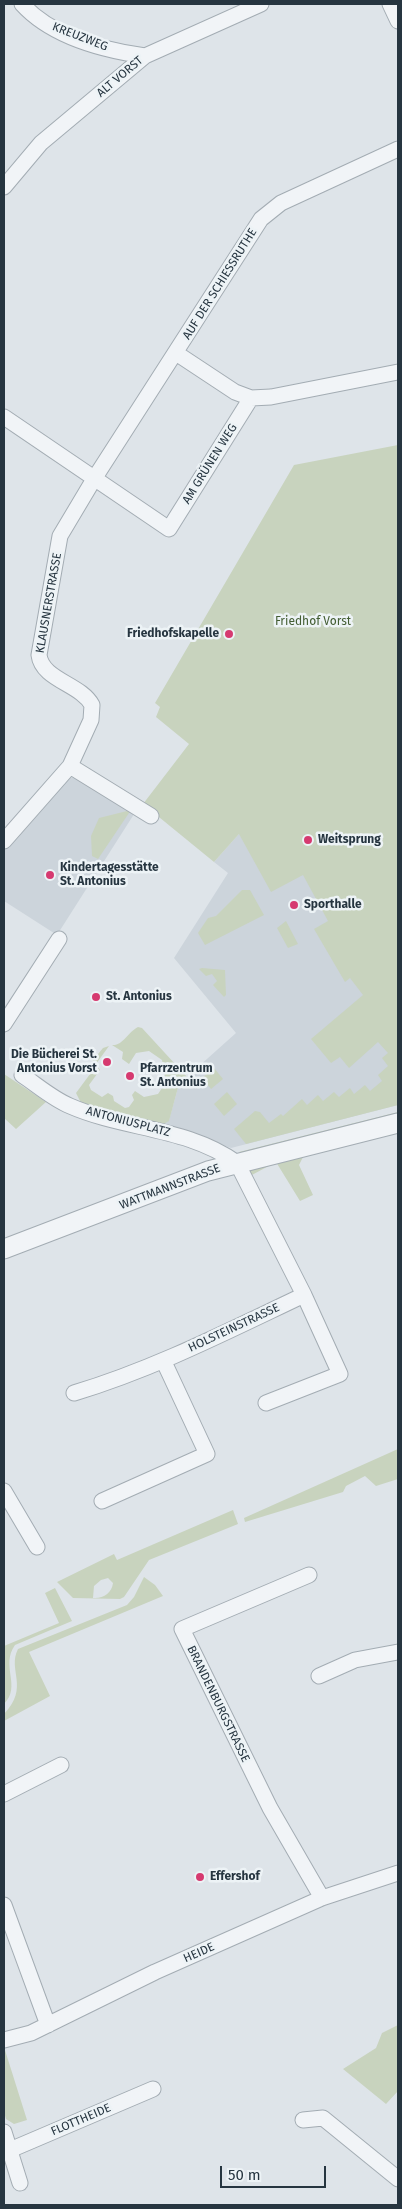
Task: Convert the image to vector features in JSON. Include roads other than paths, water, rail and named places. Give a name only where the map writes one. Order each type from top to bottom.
[{"type":"street","name":"KREUZWEG","points":[[22,4],[34,16],[58,31],[123,53],[145,56]]},
{"type":"street","name":"ALT VORST","points":[[4,187],[41,143],[145,56],[261,4]]},
{"type":"street","points":[[390,4],[398,21]]},
{"type":"street","name":"AUF DER SCHIESSRUTHE","points":[[94,479],[253,230],[267,213],[292,197],[398,149]]},
{"type":"street","points":[[176,353],[235,392],[251,398],[271,397],[398,372]]},
{"type":"street","name":"AM GRÜNEN WEG","points":[[94,479],[169,529],[251,398]]},
{"type":"street","points":[[4,416],[94,479]]},
{"type":"street","name":"KLAUSNERSTRASSE","points":[[4,842],[70,766],[91,720],[92,705],[82,694],[45,668],[39,655],[60,536],[94,479]]},
{"type":"street","points":[[70,766],[151,816]]},
{"type":"street","points":[[4,1024],[59,939]]},
{"type":"street","name":"ANTONIUSPLATZ","points":[[22,1075],[70,1106],[196,1140],[222,1152],[236,1163]]},
{"type":"street","name":"WATTMANNSTRASSE","points":[[4,1248],[208,1171],[398,1123]]},
{"type":"street","points":[[236,1163],[304,1295],[340,1374],[266,1403]]},
{"type":"street","name":"HOLSTEINSTRASSE","points":[[74,1393],[117,1380],[164,1362],[304,1295]]},
{"type":"street","points":[[102,1502],[207,1454],[164,1362]]},
{"type":"street","points":[[4,1491],[37,1548]]},
{"type":"street","name":"BRANDENBURGSTRASSE","points":[[309,1575],[182,1629],[270,1808],[322,1898]]},
{"type":"street","points":[[319,1676],[355,1660],[398,1652]]},
{"type":"street","points":[[4,1794],[61,1765]]},
{"type":"street","name":"HEIDE","points":[[4,2040],[48,2025],[155,1972],[322,1898],[398,1873]]},
{"type":"street","points":[[4,1905],[48,2025]]},
{"type":"street","name":"FLOTTHEIDE","points":[[10,2150],[153,2089]]},
{"type":"street","points":[[303,2120],[323,2118],[398,2180]]},
{"type":"street","points":[[4,2132],[20,2183]]},
{"type":"place","name":"Friedhofskapelle","points":[[229,634]]},
{"type":"place","name":"Weitsprung","points":[[308,840]]},
{"type":"place","name":"Kindertagesstätte St. Antonius","points":[[50,875]]},
{"type":"place","name":"Sporthalle","points":[[294,905]]},
{"type":"place","name":"St. Antonius","points":[[96,997]]},
{"type":"place","name":"Die Bücherei St. Antonius Vorst","points":[[107,1062]]},
{"type":"place","name":"Pfarrzentrum St. Antonius","points":[[130,1076]]},
{"type":"place","name":"Effershof","points":[[200,1877]]},
{"type":"park label","name":"Friedhof Vorst","points":[[313,622]]}]
